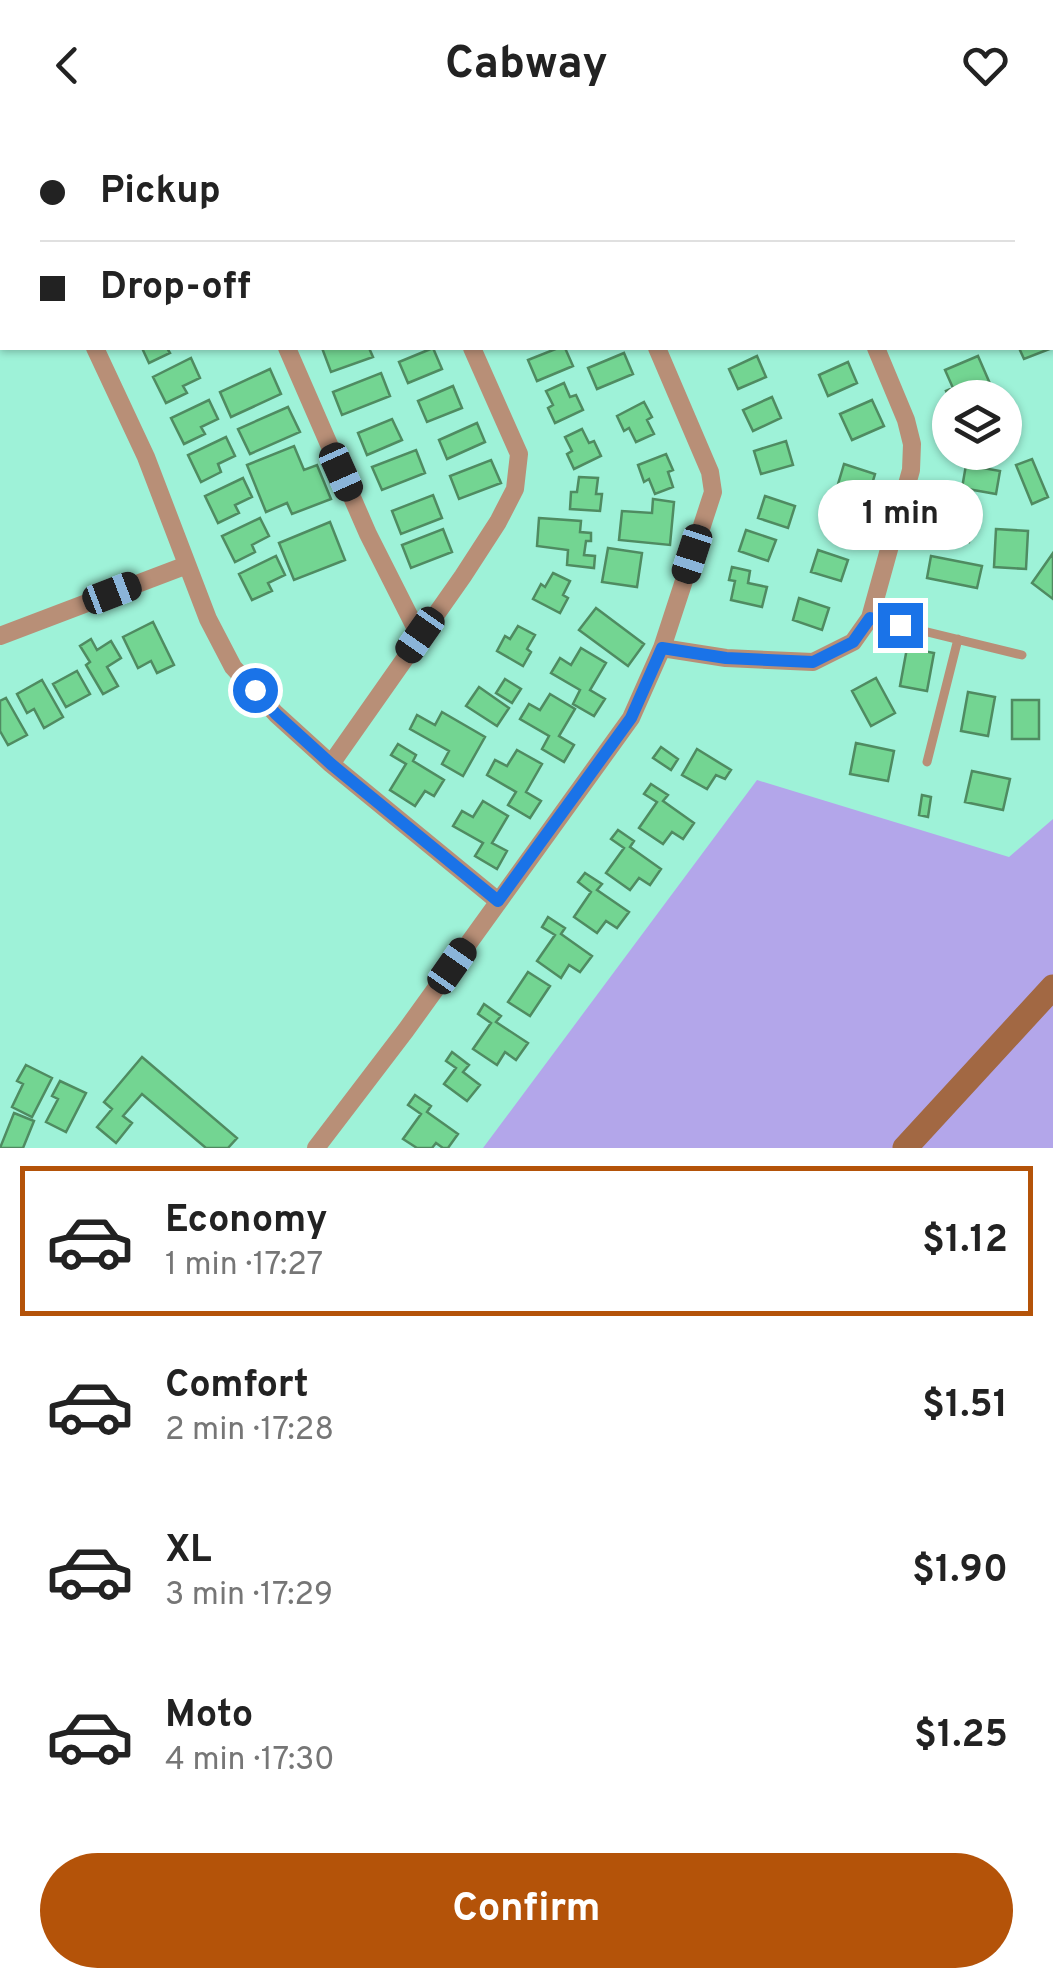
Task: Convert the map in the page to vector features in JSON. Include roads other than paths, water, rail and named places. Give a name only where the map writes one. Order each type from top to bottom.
[{"type":"main road","points":[[905,1148],[1053,987]]},
{"type":"street","points":[[96,350],[146,457],[208,619],[234,666],[276,714],[331,764],[498,901]]},
{"type":"street","points":[[288,350],[368,534],[420,635]]},
{"type":"street","points":[[331,764],[480,549],[515,490],[520,454],[473,350]]},
{"type":"street","points":[[316,1148],[631,718],[662,648],[713,492],[710,472],[658,350]]},
{"type":"street","points":[[662,648],[726,658],[813,662],[853,642],[870,618],[911,470],[912,444],[906,420],[877,350]]},
{"type":"street","points":[[0,636],[187,564]]},
{"type":"lane","points":[[870,618],[1022,655]]},
{"type":"lane","points":[[927,762],[958,639]]}]
